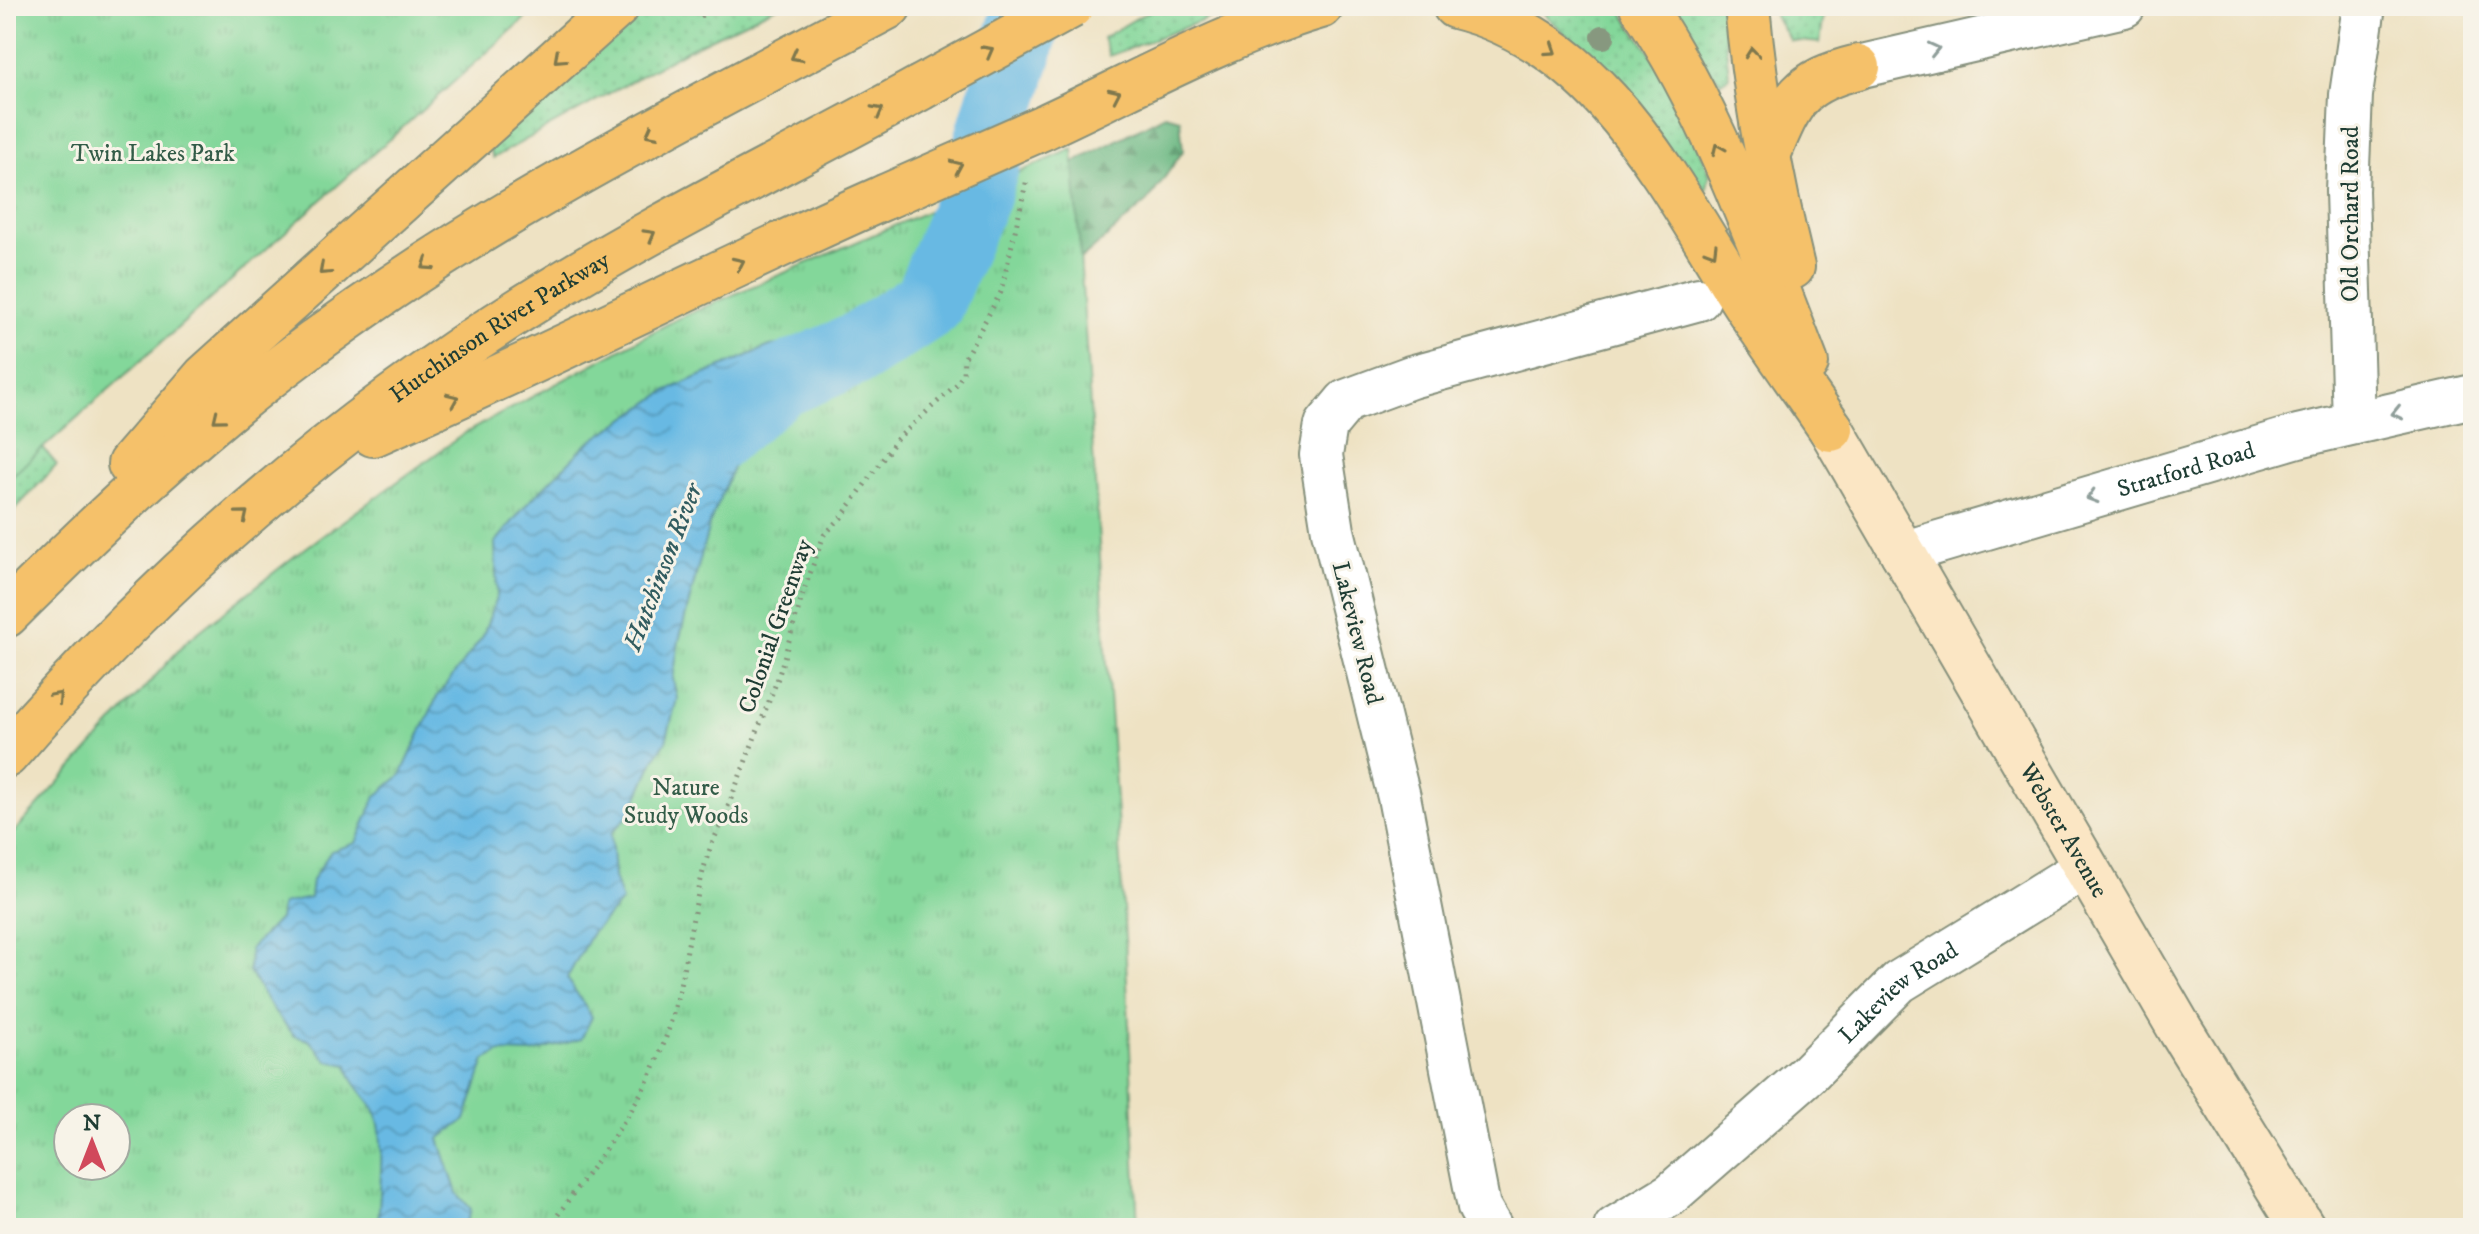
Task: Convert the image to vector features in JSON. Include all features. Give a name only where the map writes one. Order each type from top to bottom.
[{"type":"highway","points":[[46,575],[136,456],[206,376],[617,6]]},
{"type":"highway","points":[[6,615],[142,483],[191,440],[360,309],[570,177],[889,6]]},
{"type":"highway","name":"Hutchinson River Parkway","points":[[6,755],[74,679],[208,545],[305,463],[420,377],[541,297],[1071,6]]},
{"type":"highway","points":[[305,463],[453,399],[672,294],[1229,41],[1272,22],[1321,6]]},
{"type":"highway","points":[[1455,6],[1486,15],[1526,33],[1565,59],[1612,103],[1680,197],[1742,300],[1831,429]]},
{"type":"highway","points":[[1642,6],[1683,71],[1736,190],[1831,429]]},
{"type":"highway","points":[[1747,6],[1754,75],[1780,217],[1831,429]]},
{"type":"highway","points":[[1768,155],[1785,115],[1802,91],[1821,78],[1858,67]]},
{"type":"street","points":[[1858,67],[2124,6]]},
{"type":"street","name":"Old Orchard Road","points":[[2354,423],[2347,191],[2351,95],[2364,6]]},
{"type":"street","name":"Lakeview Road","points":[[1491,1228],[1479,1207],[1399,797],[1333,531],[1321,455],[1326,425],[1346,401],[1411,377],[1699,299]]},
{"type":"street","name":"Stratford Road","points":[[1902,553],[2298,436],[2473,396]]},
{"type":"street","name":"Webster Avenue","points":[[1831,429],[2181,1031],[2303,1228]]},
{"type":"street","name":"Lakeview Road","points":[[1615,1228],[1671,1194],[1808,1074],[1899,982],[2086,867]]},
{"type":"path","points":[[690,6],[699,17],[717,6]]},
{"type":"path","name":"Colonial Greenway","points":[[549,1228],[619,1131],[658,1059],[678,996],[708,849],[720,827],[778,678],[824,535],[841,518],[897,439],[958,383],[963,373],[964,359],[1001,292],[1029,171]]},
{"type":"green space","name":"Twin Lakes Park","points":[[6,6],[539,6],[6,481]]},
{"type":"green space","points":[[647,6],[778,6],[689,49],[493,158],[486,141]]},
{"type":"green space","points":[[1157,6],[1241,6],[1109,56],[1103,38]]},
{"type":"green space","points":[[1535,6],[1618,6],[1670,82],[1710,173],[1706,191],[1681,167],[1618,83]]},
{"type":"green space","points":[[1671,6],[1722,6],[1729,77],[1721,82],[1706,66]]},
{"type":"green space","points":[[1774,6],[1825,6],[1820,43],[1790,40],[1774,15]]},
{"type":"green space","points":[[1165,115],[1180,119],[1183,151],[1148,201],[1007,323],[996,203]]},
{"type":"green space","name":"Nature Study Woods","points":[[1073,149],[1125,937],[1138,1228],[6,1228],[6,841],[187,641],[296,555],[465,433],[677,319]]},
{"type":"green space","points":[[6,404],[57,465],[6,519]]},
{"type":"water","points":[[805,341],[776,402],[739,452],[709,525],[679,641],[673,679],[677,699],[666,741],[654,760],[631,813],[611,833],[614,877],[622,901],[591,934],[567,978],[592,1017],[581,1039],[531,1053],[500,1052],[485,1060],[465,1120],[439,1139],[457,1193],[471,1209],[464,1224],[458,1228],[378,1228],[381,1153],[376,1113],[352,1078],[348,1065],[328,1061],[309,1040],[295,1036],[275,1013],[249,972],[250,949],[279,919],[282,904],[310,898],[312,880],[331,851],[356,843],[376,796],[401,775],[437,697],[483,636],[497,595],[495,543],[526,505],[587,444],[668,390],[770,346]]},
{"type":"waterway","name":"Hutchinson River","points":[[708,441],[778,383],[857,349],[928,303],[976,190],[1030,6]]}]
